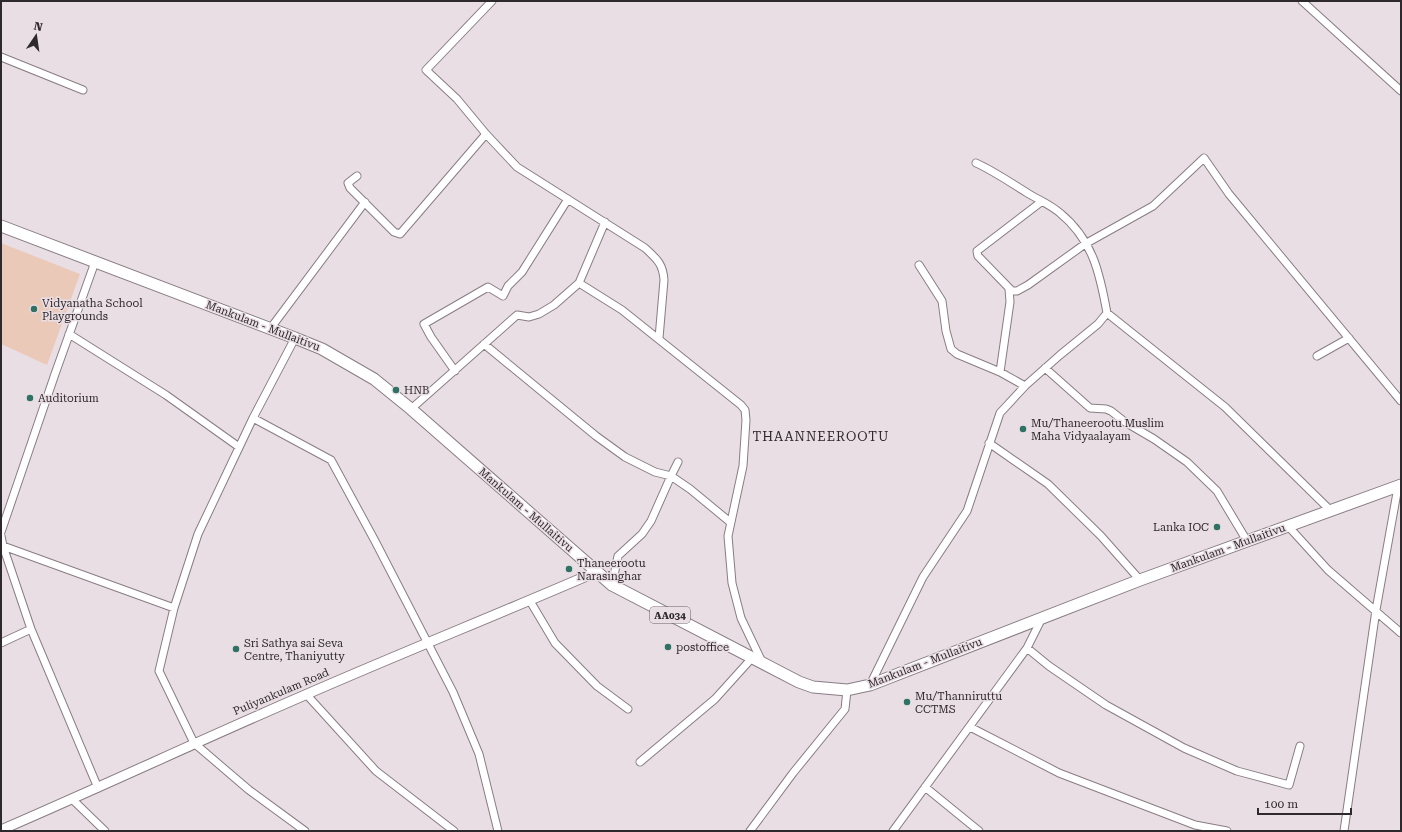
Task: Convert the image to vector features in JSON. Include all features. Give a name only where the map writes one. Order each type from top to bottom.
[{"type":"highway","name":"Mankulam - Mullaitivu","points":[[1,226],[296,338],[322,349],[356,368],[374,379],[411,409],[612,585],[799,682],[813,687],[847,690],[870,685],[1140,580],[1399,486]]},
{"type":"main road","name":"Puliyankulam Road","points":[[1,830],[306,694],[596,572]]},
{"type":"street","points":[[492,1],[426,70],[457,99],[486,134],[517,167],[646,248],[659,261],[664,271],[659,338]]},
{"type":"street","points":[[1303,1],[1401,90]]},
{"type":"street","points":[[1,58],[83,90]]},
{"type":"street","points":[[358,176],[348,183],[350,188],[394,232],[400,234],[486,134]]},
{"type":"street","points":[[1042,202],[977,251],[978,256],[1012,292],[1028,285],[1085,244],[1153,206],[1204,158],[1229,194],[1401,401]]},
{"type":"street","points":[[976,163],[991,170],[1059,212],[1072,223],[1080,233],[1085,244],[1092,252],[1100,277],[1107,313],[1225,407],[1331,511]]},
{"type":"street","points":[[455,371],[431,337],[424,324],[488,287],[503,296],[508,286],[522,272],[568,199]]},
{"type":"street","points":[[270,329],[365,202]]},
{"type":"street","points":[[411,409],[517,315],[529,317],[538,314],[554,305],[579,283],[605,222]]},
{"type":"street","points":[[1,532],[95,262]]},
{"type":"street","points":[[919,265],[942,301],[946,330],[951,349],[957,354],[1000,372],[1025,386]]},
{"type":"street","points":[[579,283],[622,310],[659,338],[741,405],[745,410],[746,420],[743,466],[728,536],[732,584],[741,618],[762,663]]},
{"type":"street","points":[[1000,372],[1010,302],[1009,289]]},
{"type":"street","points":[[870,685],[923,577],[967,511],[1000,413],[1025,386],[1098,324],[1107,313]]},
{"type":"street","points":[[70,334],[166,394],[239,447]]},
{"type":"street","points":[[296,338],[253,418],[198,534],[174,608],[160,671],[194,743],[249,790],[306,831]]},
{"type":"street","points":[[1317,356],[1349,338]]},
{"type":"street","points":[[484,344],[596,436],[625,457],[655,472],[671,476],[690,488],[730,522]]},
{"type":"street","points":[[1045,368],[1090,408],[1106,409],[1111,411],[1125,422],[1154,439],[1187,462],[1217,491],[1247,541]]},
{"type":"street","points":[[253,418],[332,460],[453,692],[479,754],[498,831]]},
{"type":"street","points":[[989,443],[1048,484],[1101,536],[1140,580]]},
{"type":"street","points":[[612,585],[618,556],[642,534],[651,521],[678,462]]},
{"type":"street","points":[[1344,831],[1376,610],[1399,486]]},
{"type":"street","points":[[1288,526],[1328,570],[1401,633]]},
{"type":"street","points":[[1,536],[31,629],[98,788]]},
{"type":"street","points":[[3,546],[174,608]]},
{"type":"street","points":[[530,601],[555,643],[597,686],[628,709]]},
{"type":"street","points":[[893,831],[1026,648],[1042,617]]},
{"type":"street","points":[[1,643],[31,629]]},
{"type":"street","points":[[1026,648],[1106,705],[1184,748],[1237,771],[1289,785],[1300,746]]},
{"type":"street","points":[[640,762],[715,699],[752,658]]},
{"type":"street","points":[[753,830],[793,773],[845,709],[847,690]]},
{"type":"street","points":[[306,694],[376,772],[454,831]]},
{"type":"street","points":[[970,727],[1059,773],[1195,825],[1227,831]]},
{"type":"street","points":[[926,787],[979,831]]},
{"type":"street","points":[[72,799],[106,831]]},
{"type":"shaded area","name":"Vidyanatha School Playgrounds","points":[[1,243],[80,274],[47,365],[1,344]]},
{"type":"place","name":"Vidyanatha School Playgrounds","points":[[34,309]]},
{"type":"place","name":"HNB","points":[[396,390]]},
{"type":"place","name":"Auditorium","points":[[30,398]]},
{"type":"place","name":"Mu/Thaneerootu Muslim Maha Vidyaalayam","points":[[1023,429]]},
{"type":"place","name":"Lanka IOC","points":[[1217,527]]},
{"type":"place","name":"Thaneerootu Narasinghar","points":[[569,569]]},
{"type":"place","name":"postoffice","points":[[668,647]]},
{"type":"place","name":"Sri Sathya sai Seva Centre, Thaniyutty","points":[[236,649]]},
{"type":"place","name":"Mu/Thanniruttu CCTMS","points":[[907,702]]},
{"type":"district","name":"THAANNEEROOTU","points":[[821,436]]}]
